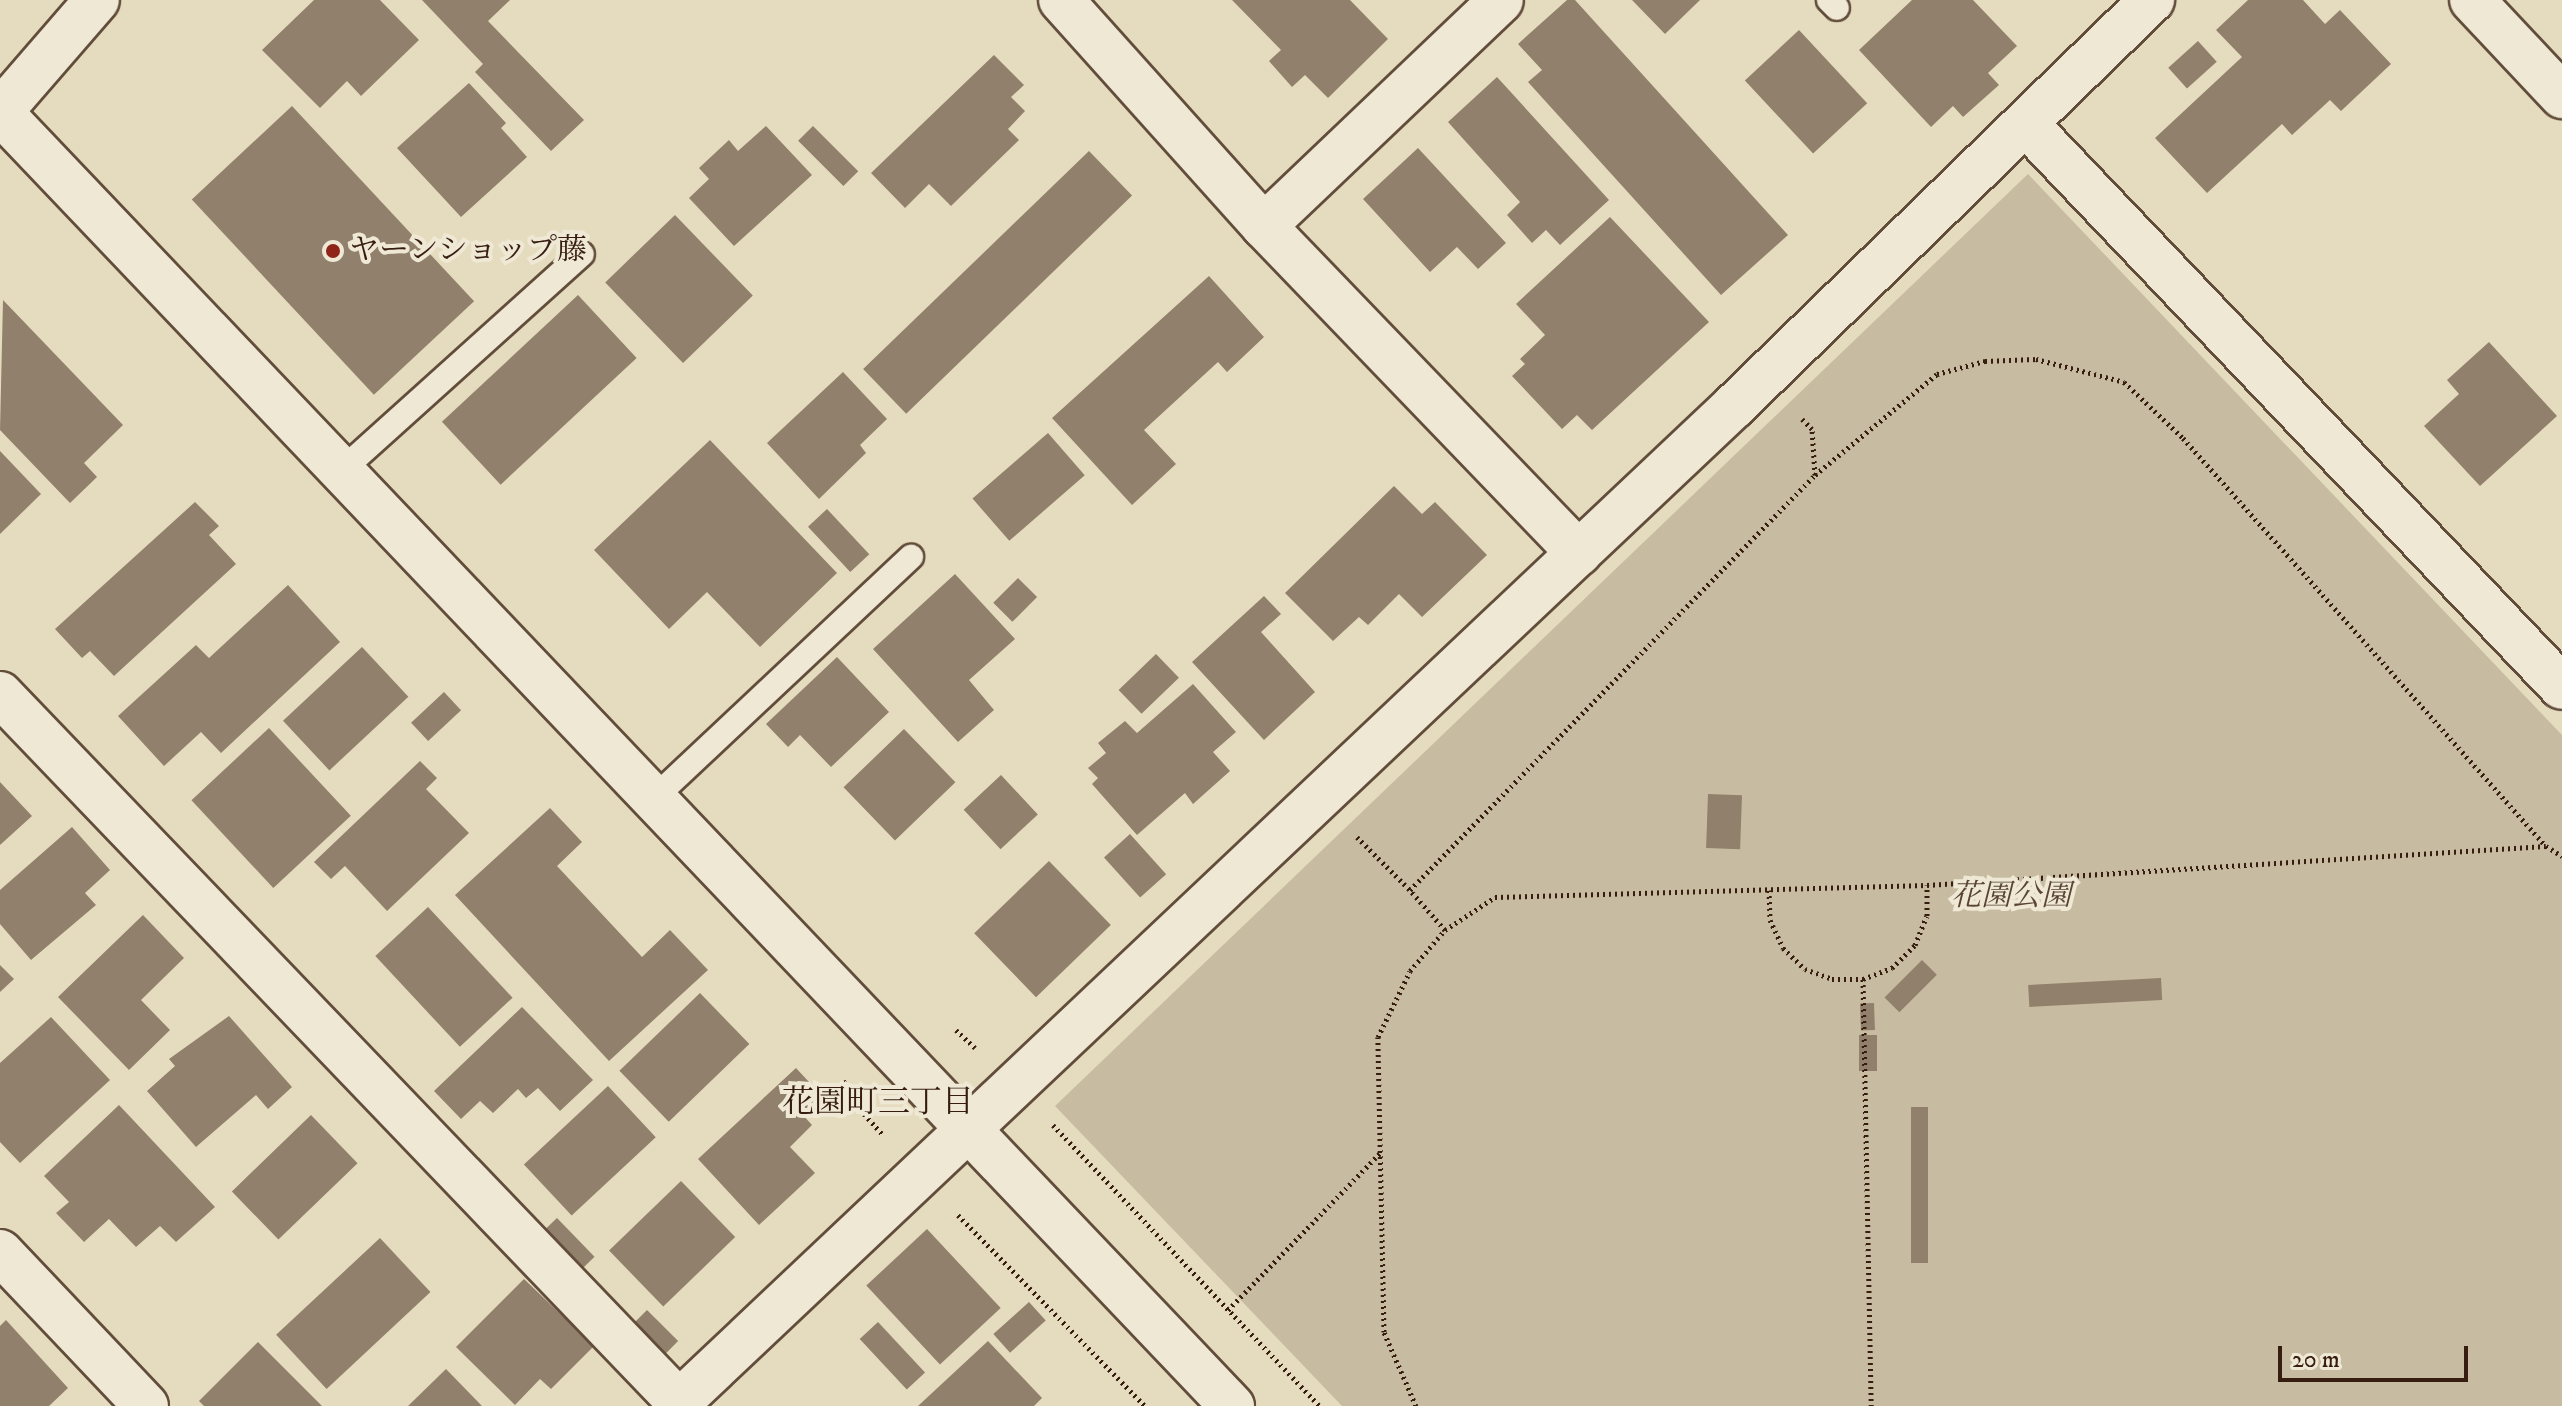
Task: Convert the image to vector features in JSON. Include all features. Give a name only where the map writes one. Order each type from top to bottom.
[{"type":"street","points":[[97,0],[0,112],[1232,1406]]},
{"type":"street","points":[[1061,0],[1264,226],[1579,553]]},
{"type":"street","points":[[1264,226],[1501,0]]},
{"type":"street","points":[[0,694],[677,1404],[918,1173],[1734,406],[2152,0]]},
{"type":"street","points":[[2472,0],[2562,96]]},
{"type":"street","points":[[2026,124],[2562,687]]},
{"type":"street","points":[[0,1252],[146,1406]]},
{"type":"lane","points":[[341,471],[582,254]]},
{"type":"lane","points":[[653,799],[911,557]]},
{"type":"path","points":[[1445,930],[1410,890],[1815,475],[1937,374],[1985,361],[2036,359],[2124,382],[2183,438],[2546,846],[2562,856]]},
{"type":"path","points":[[1734,406],[1752,425],[1781,397],[1812,429],[1815,475]]},
{"type":"path","points":[[1416,1406],[1384,1332],[1378,1037],[1410,971],[1445,930],[1495,897],[1927,885],[2546,846]]},
{"type":"path","points":[[1769,890],[1770,920],[1783,948],[1805,969],[1832,979],[1863,979],[1892,968],[1915,945],[1927,916],[1927,885]]},
{"type":"path","points":[[1863,979],[1871,1406]]},
{"type":"path","points":[[890,1047],[840,1087],[918,1173],[1145,1406]]},
{"type":"path","points":[[1228,1310],[1380,1152]]},
{"type":"green space","name":"花園公園","points":[[2028,174],[2562,735],[2562,1406],[1342,1406],[1055,1106]]},
{"type":"building","points":[[314,0],[380,0],[419,40],[361,96],[347,81],[320,108],[262,50]]},
{"type":"building","points":[[422,0],[510,0],[488,21],[584,120],[551,151],[475,72],[483,64]]},
{"type":"building","points":[[1232,0],[1350,0],[1388,39],[1328,98],[1305,75],[1292,87],[1269,61],[1281,50]]},
{"type":"building","points":[[1567,0],[1575,0],[1788,235],[1721,295],[1528,82],[1542,70],[1518,44]]},
{"type":"building","points":[[1632,0],[1700,0],[1665,34]]},
{"type":"building","points":[[1912,0],[1973,0],[2017,46],[1988,73],[1999,85],[1963,117],[1953,106],[1931,127],[1859,50]]},
{"type":"building","points":[[2248,0],[2303,0],[2325,24],[2340,10],[2391,64],[2341,111],[2330,100],[2292,135],[2282,124],[2207,193],[2155,138],[2242,57],[2216,30]]},
{"type":"building","points":[[1799,30],[1867,103],[1813,154],[1745,80]]},
{"type":"building","points":[[2198,41],[2217,62],[2187,89],[2168,68]]},
{"type":"building","points":[[994,55],[1024,85],[1011,97],[1025,111],[1008,129],[1019,140],[951,206],[929,184],[905,208],[871,173]]},
{"type":"building","points":[[1497,77],[1609,200],[1560,245],[1546,230],[1532,243],[1507,215],[1520,202],[1448,122]]},
{"type":"building","points":[[469,83],[506,123],[501,128],[527,157],[461,217],[397,148]]},
{"type":"building","name":"ヤーンショップ藤","points":[[292,106],[474,301],[374,395],[192,199]]},
{"type":"building","points":[[766,126],[812,175],[734,246],[689,198],[709,179],[699,168],[729,140],[738,151]]},
{"type":"building","points":[[813,126],[858,171],[843,186],[798,141]]},
{"type":"building","points":[[1418,148],[1506,243],[1478,269],[1457,247],[1430,272],[1363,199]]},
{"type":"building","points":[[1089,151],[1132,196],[906,414],[863,369]]},
{"type":"building","points":[[675,215],[753,296],[683,363],[605,282]]},
{"type":"building","points":[[1610,217],[1709,322],[1592,430],[1577,415],[1562,429],[1512,376],[1525,364],[1520,359],[1545,335],[1516,304]]},
{"type":"building","points":[[1209,276],[1264,337],[1227,372],[1218,362],[1144,430],[1176,464],[1132,505],[1052,418]]},
{"type":"building","points":[[578,295],[637,358],[501,485],[442,422]]},
{"type":"building","points":[[3,300],[123,425],[84,463],[97,477],[70,503],[0,430]]},
{"type":"building","points":[[2489,342],[2557,416],[2480,486],[2424,426],[2459,394],[2447,380]]},
{"type":"building","points":[[843,372],[887,419],[860,445],[866,453],[819,499],[767,443]]},
{"type":"building","points":[[1048,433],[1085,475],[1009,541],[973,499]]},
{"type":"building","points":[[710,440],[837,573],[760,647],[707,592],[669,629],[594,550]]},
{"type":"building","points":[[0,451],[41,494],[0,534]]},
{"type":"building","points":[[1394,486],[1422,514],[1435,502],[1487,555],[1422,617],[1399,594],[1368,625],[1359,617],[1333,641],[1285,593]]},
{"type":"building","points":[[195,502],[219,526],[209,535],[236,564],[114,676],[90,651],[82,658],[55,629]]},
{"type":"building","points":[[827,509],[869,554],[850,572],[808,527]]},
{"type":"building","points":[[955,574],[1015,639],[969,680],[994,710],[958,742],[873,649]]},
{"type":"building","points":[[1018,578],[1037,597],[1012,622],[993,603]]},
{"type":"building","points":[[288,585],[340,642],[221,753],[201,732],[164,766],[118,716],[196,645],[209,658]]},
{"type":"building","points":[[1264,596],[1281,614],[1261,632],[1315,692],[1264,740],[1192,662]]},
{"type":"building","points":[[362,647],[408,697],[329,770],[283,721]]},
{"type":"building","points":[[1156,654],[1179,678],[1142,714],[1119,690]]},
{"type":"building","points":[[837,657],[889,712],[831,767],[800,735],[788,747],[766,724]]},
{"type":"building","points":[[1193,684],[1236,732],[1213,752],[1230,771],[1193,804],[1185,793],[1137,835],[1092,784],[1098,778],[1088,768],[1106,753],[1098,743],[1125,721],[1137,733]]},
{"type":"building","points":[[444,692],[461,710],[428,741],[411,723]]},
{"type":"building","points":[[269,728],[351,816],[273,888],[191,800]]},
{"type":"building","points":[[904,729],[955,782],[895,841],[844,787]]},
{"type":"building","points":[[420,761],[437,778],[426,789],[469,833],[387,911],[345,866],[331,879],[314,862]]},
{"type":"building","points":[[1001,775],[1038,814],[1001,849],[964,810]]},
{"type":"building","points":[[0,782],[32,816],[0,845]]},
{"type":"building","points":[[1708,794],[1742,795],[1740,849],[1706,848]]},
{"type":"building","points":[[550,808],[582,842],[557,866],[642,957],[670,930],[708,970],[609,1061],[455,895]]},
{"type":"building","points":[[72,827],[110,870],[85,893],[96,905],[31,960],[0,924],[0,890]]},
{"type":"building","points":[[1130,834],[1166,874],[1140,898],[1104,857]]},
{"type":"building","points":[[1049,861],[1111,925],[1036,997],[974,933]]},
{"type":"building","points":[[428,907],[513,998],[460,1047],[375,956]]},
{"type":"building","points":[[143,915],[184,958],[141,1000],[170,1030],[129,1070],[58,997]]},
{"type":"building","points":[[1922,960],[1937,975],[1899,1012],[1885,997]]},
{"type":"building","points":[[0,965],[14,979],[0,992]]},
{"type":"building","points":[[2161,978],[2162,1000],[2029,1007],[2028,985]]},
{"type":"building","points":[[700,993],[749,1044],[669,1122],[619,1071]]},
{"type":"building","points":[[1860,1003],[1874,1003],[1875,1030],[1861,1030]]},
{"type":"building","points":[[522,1007],[593,1080],[560,1111],[538,1088],[526,1098],[518,1089],[493,1113],[480,1101],[461,1119],[434,1091]]},
{"type":"building","points":[[229,1016],[292,1087],[268,1109],[256,1095],[196,1147],[147,1091],[175,1066],[169,1059]]},
{"type":"building","points":[[51,1017],[110,1080],[20,1163],[0,1142],[0,1063]]},
{"type":"building","points":[[1859,1035],[1877,1035],[1877,1071],[1859,1071]]},
{"type":"building","points":[[796,1068],[822,1096],[802,1114],[812,1125],[790,1147],[815,1173],[759,1225],[698,1159]]},
{"type":"building","points":[[608,1086],[656,1137],[572,1216],[524,1164]]},
{"type":"building","points":[[119,1105],[215,1207],[176,1242],[160,1226],[136,1247],[109,1219],[84,1242],[56,1213],[69,1202],[44,1176]]},
{"type":"building","points":[[1911,1107],[1928,1107],[1928,1263],[1911,1263]]},
{"type":"building","points":[[311,1115],[358,1163],[278,1240],[232,1191]]},
{"type":"building","points":[[681,1181],[735,1237],[663,1307],[609,1250]]},
{"type":"building","points":[[557,1218],[595,1257],[579,1271],[542,1233]]},
{"type":"building","points":[[927,1229],[1001,1308],[940,1365],[866,1286]]},
{"type":"building","points":[[380,1238],[430,1292],[327,1389],[276,1335]]},
{"type":"building","points":[[524,1279],[594,1346],[551,1389],[540,1379],[515,1405],[456,1347]]},
{"type":"building","points":[[1029,1302],[1046,1321],[1010,1353],[993,1334]]},
{"type":"building","points":[[647,1310],[678,1341],[662,1357],[631,1326]]},
{"type":"building","points":[[6,1320],[68,1388],[49,1406],[0,1406],[0,1326]]},
{"type":"building","points":[[878,1322],[925,1372],[907,1390],[860,1339]]},
{"type":"building","points":[[988,1341],[1042,1398],[1034,1406],[918,1406]]},
{"type":"building","points":[[258,1342],[322,1406],[204,1406],[199,1401]]},
{"type":"building","points":[[446,1369],[482,1406],[408,1406]]},
{"type":"place","name":"ヤーンショップ藤","points":[[333,251]]},
{"type":"district","name":"花園町三丁目","points":[[878,1103]]}]
